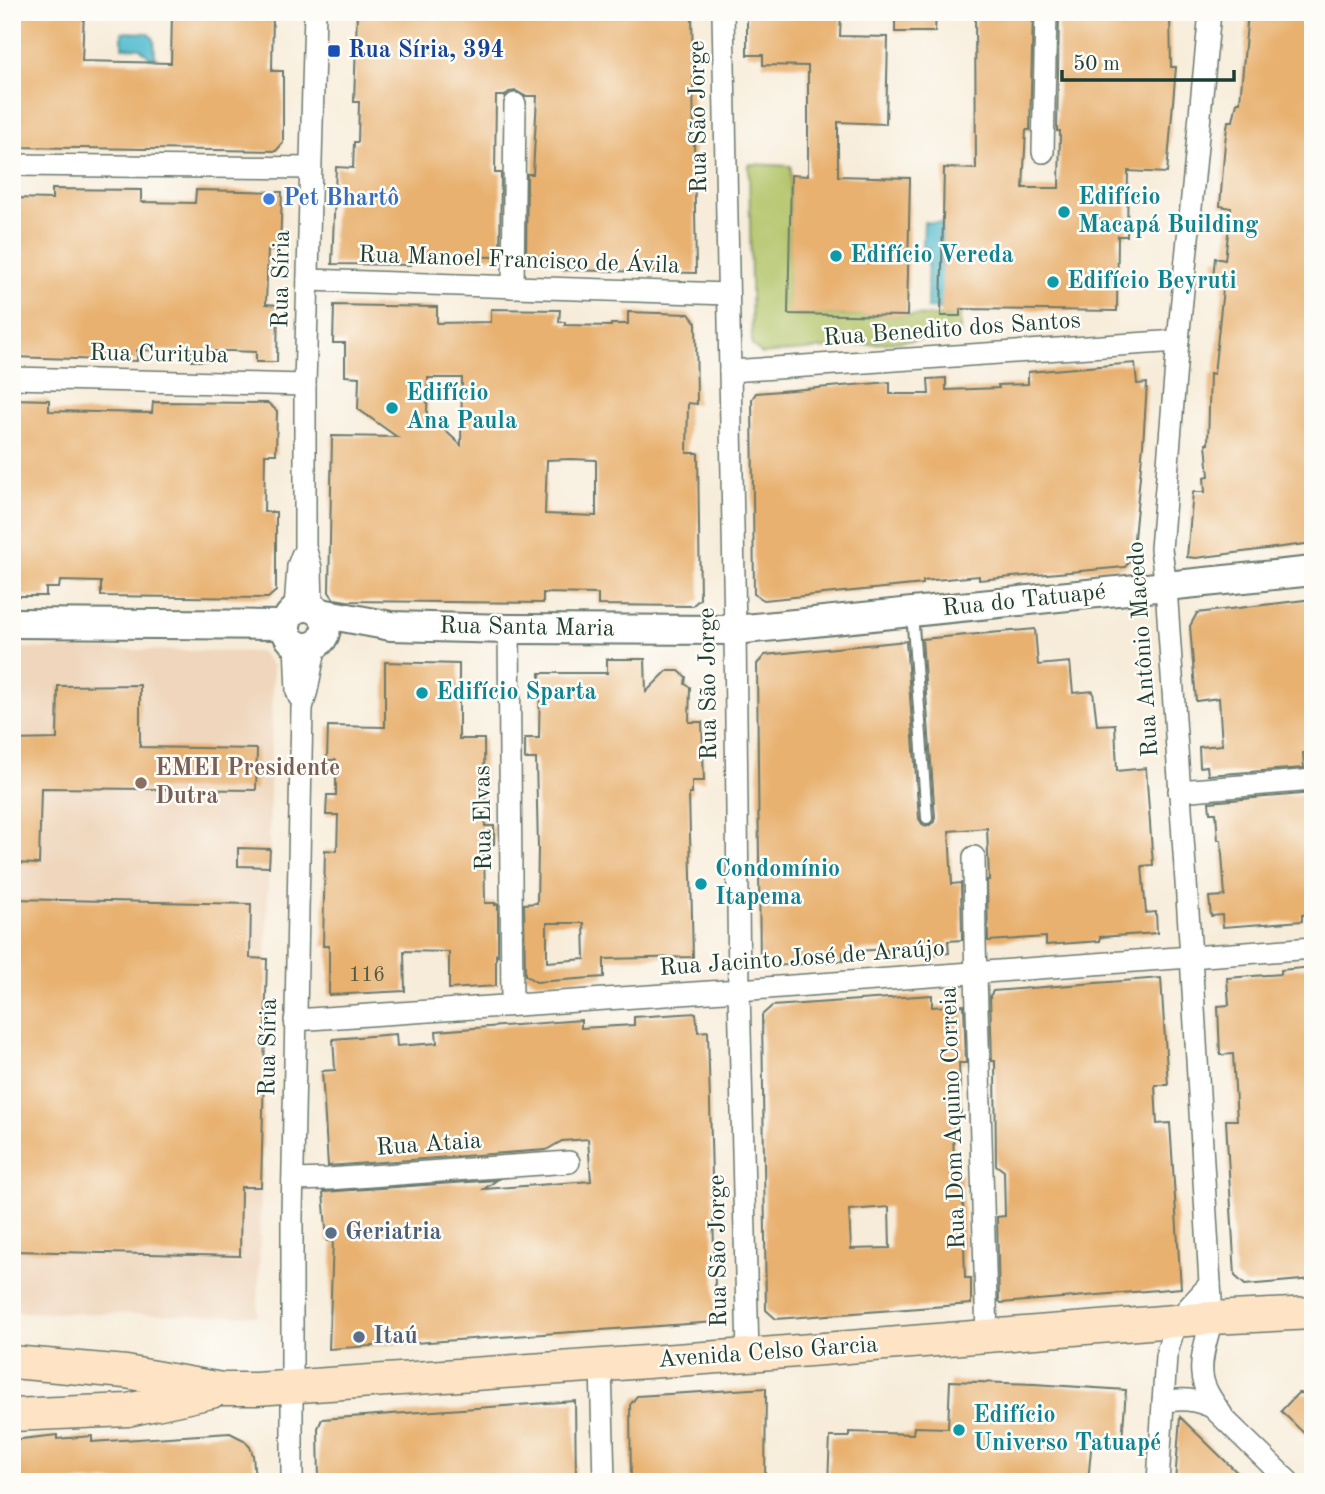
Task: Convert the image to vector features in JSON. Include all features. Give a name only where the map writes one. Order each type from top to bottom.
[{"type":"main road","name":"Avenida Celso Garcia","points":[[12,1415],[128,1410],[222,1389],[291,1387],[748,1355],[1212,1318],[1313,1313]]},
{"type":"main road","name":"Avenida Celso Garcia","points":[[12,1362],[126,1372],[222,1389]]},
{"type":"main road","points":[[12,1396],[139,1389],[185,1382]]},
{"type":"street","name":"Rua Síria","points":[[292,1482],[295,1020],[302,708],[297,691],[304,624],[298,566],[305,547],[305,385],[314,12]]},
{"type":"street","name":"Rua São Jorge","points":[[723,12],[739,990],[748,1355]]},
{"type":"street","points":[[1044,152],[1046,12]]},
{"type":"street","name":"Rua Antônio Macedo","points":[[1210,12],[1161,549],[1166,587],[1191,957],[1212,1318],[1202,1358],[1202,1376],[1222,1415]]},
{"type":"street","points":[[513,287],[515,104]]},
{"type":"street","points":[[12,165],[310,168]]},
{"type":"street","name":"Rua Manoel Francisco de Ávila","points":[[308,280],[728,294]]},
{"type":"street","name":"Rua Benedito dos Santos","points":[[730,371],[1178,341]]},
{"type":"street","name":"Rua Curituba","points":[[12,378],[305,385]]},
{"type":"street","name":"Rua do Tatuapé","points":[[735,630],[1313,571]]},
{"type":"street","name":"Rua Santa Maria","points":[[12,622],[735,630]]},
{"type":"street","name":"Rua Elvas","points":[[509,629],[512,1005]]},
{"type":"street","points":[[1179,791],[1313,780]]},
{"type":"street","name":"Rua Dom Aquino Correia","points":[[974,857],[987,1335]]},
{"type":"street","name":"Rua Jacinto José de Araújo","points":[[295,1020],[1313,948]]},
{"type":"street","name":"Rua Ataia","points":[[293,1180],[569,1162]]},
{"type":"street","points":[[1158,1482],[1166,1356],[1176,1321],[1210,1284]]},
{"type":"street","points":[[601,1365],[604,1482]]},
{"type":"street","points":[[1163,1402],[1188,1399],[1212,1407],[1289,1482]]},
{"type":"lane","points":[[912,612],[927,818]]},
{"type":"shaded area","points":[[12,648],[261,652],[273,667],[258,1316],[12,1312]]},
{"type":"green space","points":[[749,164],[791,166],[789,314],[951,316],[953,232],[960,243],[960,336],[762,354],[752,345]]},
{"type":"water","points":[[122,32],[147,33],[154,39],[155,58],[150,58],[140,48],[122,47]]},
{"type":"water","points":[[924,222],[943,223],[942,274],[947,309],[927,308],[928,248],[923,248]]},
{"type":"building","points":[[84,12],[82,61],[171,63],[172,12],[273,12],[272,71],[283,71],[283,143],[276,151],[12,147],[12,13]]},
{"type":"building","points":[[357,12],[692,12],[696,273],[562,270],[562,258],[526,258],[527,174],[533,174],[537,96],[525,96],[516,91],[505,96],[496,96],[495,173],[501,173],[500,257],[412,256],[411,265],[332,264],[336,167],[353,168],[354,142],[358,142],[359,102],[354,102]]},
{"type":"building","points":[[747,12],[841,12],[840,36],[888,37],[886,124],[838,122],[838,176],[910,178],[907,316],[788,314],[791,175],[808,176],[808,66],[763,65],[763,55],[747,55]]},
{"type":"building","points":[[895,12],[936,12],[935,32],[895,32]]},
{"type":"building","points":[[975,12],[1033,12],[1030,130],[1026,130],[1023,188],[1059,188],[1059,12],[1170,12],[1171,67],[1176,67],[1167,173],[1128,171],[1127,236],[1118,236],[1117,311],[960,309],[960,316],[941,316],[944,168],[976,169]]},
{"type":"building","points":[[1248,12],[1313,12],[1313,543],[1196,558],[1187,557],[1193,492],[1205,492],[1204,477],[1209,476],[1206,444],[1210,373],[1214,374],[1224,279],[1213,278],[1215,258],[1225,260],[1231,208],[1220,206],[1225,142],[1228,121],[1233,121],[1237,102],[1240,102]]},
{"type":"building","points":[[52,189],[141,190],[141,202],[195,203],[196,190],[282,192],[280,250],[268,250],[266,304],[278,305],[277,362],[256,362],[256,352],[230,351],[213,351],[212,361],[192,361],[192,352],[137,350],[137,361],[12,357],[12,328],[15,328],[12,291],[12,198],[52,199]]},
{"type":"building","points":[[334,305],[437,307],[437,323],[491,322],[491,309],[560,310],[559,322],[565,322],[565,325],[628,324],[628,312],[689,314],[696,323],[697,404],[688,403],[687,453],[698,453],[700,599],[692,606],[598,605],[598,594],[543,593],[543,603],[334,599],[329,592],[332,436],[397,437],[358,409],[359,377],[345,376],[345,343],[333,343]],"holes":[[[428,378],[462,378],[461,445],[427,414]],[[547,460],[596,460],[596,516],[545,514]]]},
{"type":"building","points":[[1135,363],[1137,384],[1147,383],[1132,559],[1125,567],[979,580],[979,576],[923,581],[923,584],[764,600],[754,594],[752,399],[756,393],[890,382],[890,394],[929,394],[928,379],[946,378],[946,390],[999,388],[998,385],[1028,384],[1028,372]]},
{"type":"building","points":[[12,399],[49,400],[49,411],[152,413],[153,402],[268,403],[277,411],[276,454],[265,454],[264,512],[276,512],[276,591],[268,598],[101,596],[101,582],[60,581],[59,588],[46,588],[46,596],[12,596]]},
{"type":"building","points":[[1313,599],[1313,751],[1303,753],[1304,768],[1208,775],[1207,766],[1200,767],[1199,747],[1222,745],[1219,698],[1196,701],[1190,626],[1197,613]]},
{"type":"building","points":[[1035,629],[1038,665],[1070,662],[1073,693],[1093,691],[1097,725],[1115,724],[1117,771],[1146,768],[1153,865],[1142,866],[1146,913],[1156,912],[1157,933],[1100,937],[1100,941],[1046,945],[1046,937],[988,941],[987,828],[949,831],[952,884],[961,883],[962,940],[948,941],[949,953],[888,958],[887,949],[843,952],[843,961],[760,967],[757,664],[765,655],[906,641],[919,819],[923,825],[928,826],[934,822],[935,817],[922,639]]},
{"type":"building","points":[[607,659],[645,659],[646,692],[667,671],[679,671],[686,677],[685,684],[690,687],[689,722],[702,722],[704,781],[692,781],[692,794],[689,794],[693,957],[604,959],[604,977],[536,982],[525,975],[524,904],[537,903],[538,849],[536,759],[525,759],[525,738],[539,738],[540,673],[607,673]],"holes":[[[547,923],[584,923],[585,959],[547,962]]]},
{"type":"building","points":[[385,662],[459,664],[459,739],[484,739],[485,826],[494,826],[494,844],[484,845],[485,903],[498,904],[496,986],[449,989],[449,952],[404,951],[405,991],[329,995],[329,946],[323,946],[325,850],[337,851],[338,815],[326,815],[327,795],[336,795],[336,760],[327,760],[328,726],[385,727]]},
{"type":"building","points":[[140,685],[140,747],[257,749],[256,790],[41,788],[39,864],[12,863],[12,740],[57,739],[58,686]]},
{"type":"building","points":[[1313,793],[1313,914],[1302,915],[1302,921],[1223,927],[1222,915],[1211,916],[1209,897],[1225,896],[1221,840],[1218,840],[1216,813],[1210,813],[1209,802]]},
{"type":"building","points":[[238,848],[270,849],[269,867],[238,866]]},
{"type":"building","points":[[12,899],[251,904],[250,958],[267,959],[261,1187],[241,1187],[240,1256],[12,1251]]},
{"type":"building","points":[[1313,967],[1313,1279],[1245,1285],[1235,1276],[1226,1120],[1237,1120],[1233,1054],[1220,1055],[1218,1006],[1229,1005],[1227,978],[1281,974],[1281,970]]},
{"type":"building","points":[[1161,978],[1168,1085],[1155,1085],[1157,1124],[1170,1123],[1181,1288],[1001,1303],[997,1217],[1005,1216],[1004,1171],[996,1165],[995,1061],[992,1061],[990,996],[993,991]]},
{"type":"building","points":[[932,995],[932,1007],[964,1005],[966,1063],[959,1063],[961,1118],[953,1119],[954,1175],[962,1174],[965,1278],[971,1278],[971,1304],[776,1319],[766,1310],[762,1015],[772,1006]],"holes":[[[889,1207],[890,1248],[851,1249],[849,1210]]]},
{"type":"building","points":[[696,1013],[698,1032],[708,1031],[716,1322],[329,1349],[333,1241],[327,1241],[323,1192],[497,1180],[484,1189],[591,1181],[588,1139],[562,1141],[546,1150],[328,1166],[322,1071],[335,1070],[333,1039],[396,1034],[397,1046],[437,1043],[436,1031],[581,1020],[581,1028],[634,1025],[634,1017]]},
{"type":"building","points":[[950,1381],[1126,1390],[1122,1441],[1092,1439],[1088,1482],[828,1482],[830,1437],[849,1437],[849,1432],[913,1434],[914,1427],[948,1428]]},
{"type":"building","points":[[766,1388],[765,1482],[631,1482],[630,1405],[637,1396]]},
{"type":"building","points":[[1298,1393],[1313,1394],[1313,1442],[1281,1411]]},
{"type":"building","points":[[575,1401],[576,1482],[319,1482],[318,1428],[322,1419]]},
{"type":"building","points":[[1180,1417],[1247,1482],[1175,1482]]},
{"type":"building","points":[[230,1433],[244,1440],[250,1447],[255,1482],[12,1482],[12,1440],[57,1435],[57,1439],[92,1436],[92,1442]]},
{"type":"place","name":"Rua Síria, 394","points":[[334,51]]},
{"type":"place","name":"Pet Bhartô","points":[[269,199]]},
{"type":"place","name":"Edifício Macapá Building","points":[[1064,212]]},
{"type":"place","name":"Edifício Vereda","points":[[836,256]]},
{"type":"place","name":"Edifício Beyruti","points":[[1053,282]]},
{"type":"place","name":"Edifício Ana Paula","points":[[392,408]]},
{"type":"place","name":"Edifício Sparta","points":[[422,693]]},
{"type":"place","name":"EMEI Presidente Dutra","points":[[141,783]]},
{"type":"place","name":"Condomínio Itapema","points":[[701,884]]},
{"type":"place","name":"Geriatria","points":[[331,1233]]},
{"type":"place","name":"Itaú","points":[[359,1337]]},
{"type":"place","name":"Edifício Universo Tatuapé","points":[[959,1430]]}]
